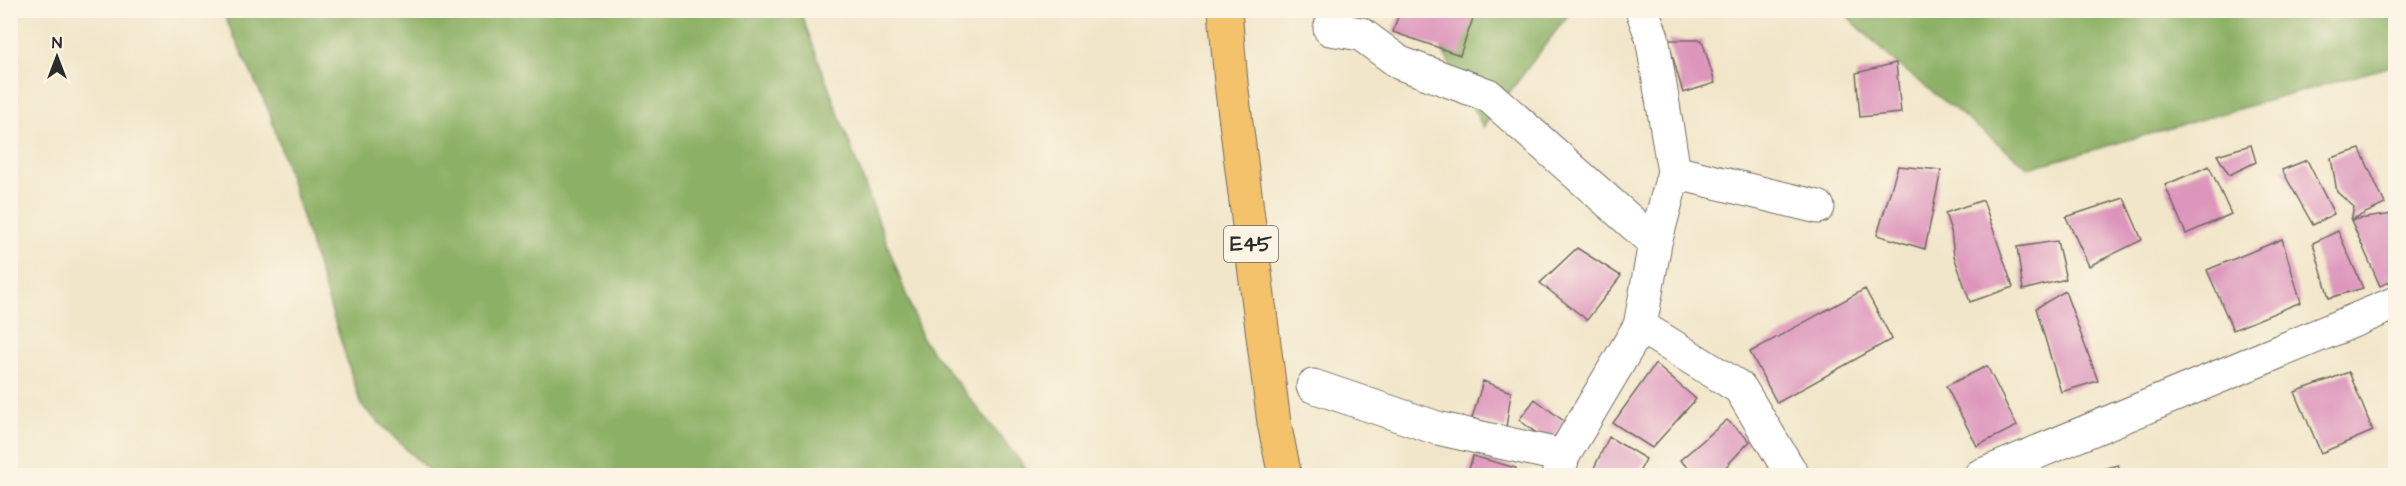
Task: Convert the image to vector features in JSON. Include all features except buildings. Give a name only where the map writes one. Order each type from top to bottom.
[{"type":"highway","name":"E45","points":[[1225,10],[1231,83],[1274,423],[1285,476]]},
{"type":"street","points":[[1337,10],[1330,29],[1361,34],[1400,63],[1488,94],[1655,243]]},
{"type":"street","points":[[1313,386],[1560,466],[1640,326],[1655,243],[1674,172],[1652,37],[1642,10]]},
{"type":"street","points":[[1674,172],[1818,207]]},
{"type":"street","points":[[1980,476],[2396,303]]},
{"type":"street","points":[[1640,326],[1740,388],[1793,476]]},
{"type":"green space","points":[[222,11],[800,11],[923,340],[1031,475],[433,475],[361,405],[269,111]]},
{"type":"green space","points":[[1422,11],[1571,11],[1483,127]]},
{"type":"green space","points":[[1842,11],[2395,11],[2395,65],[2029,168],[1896,63]]}]
